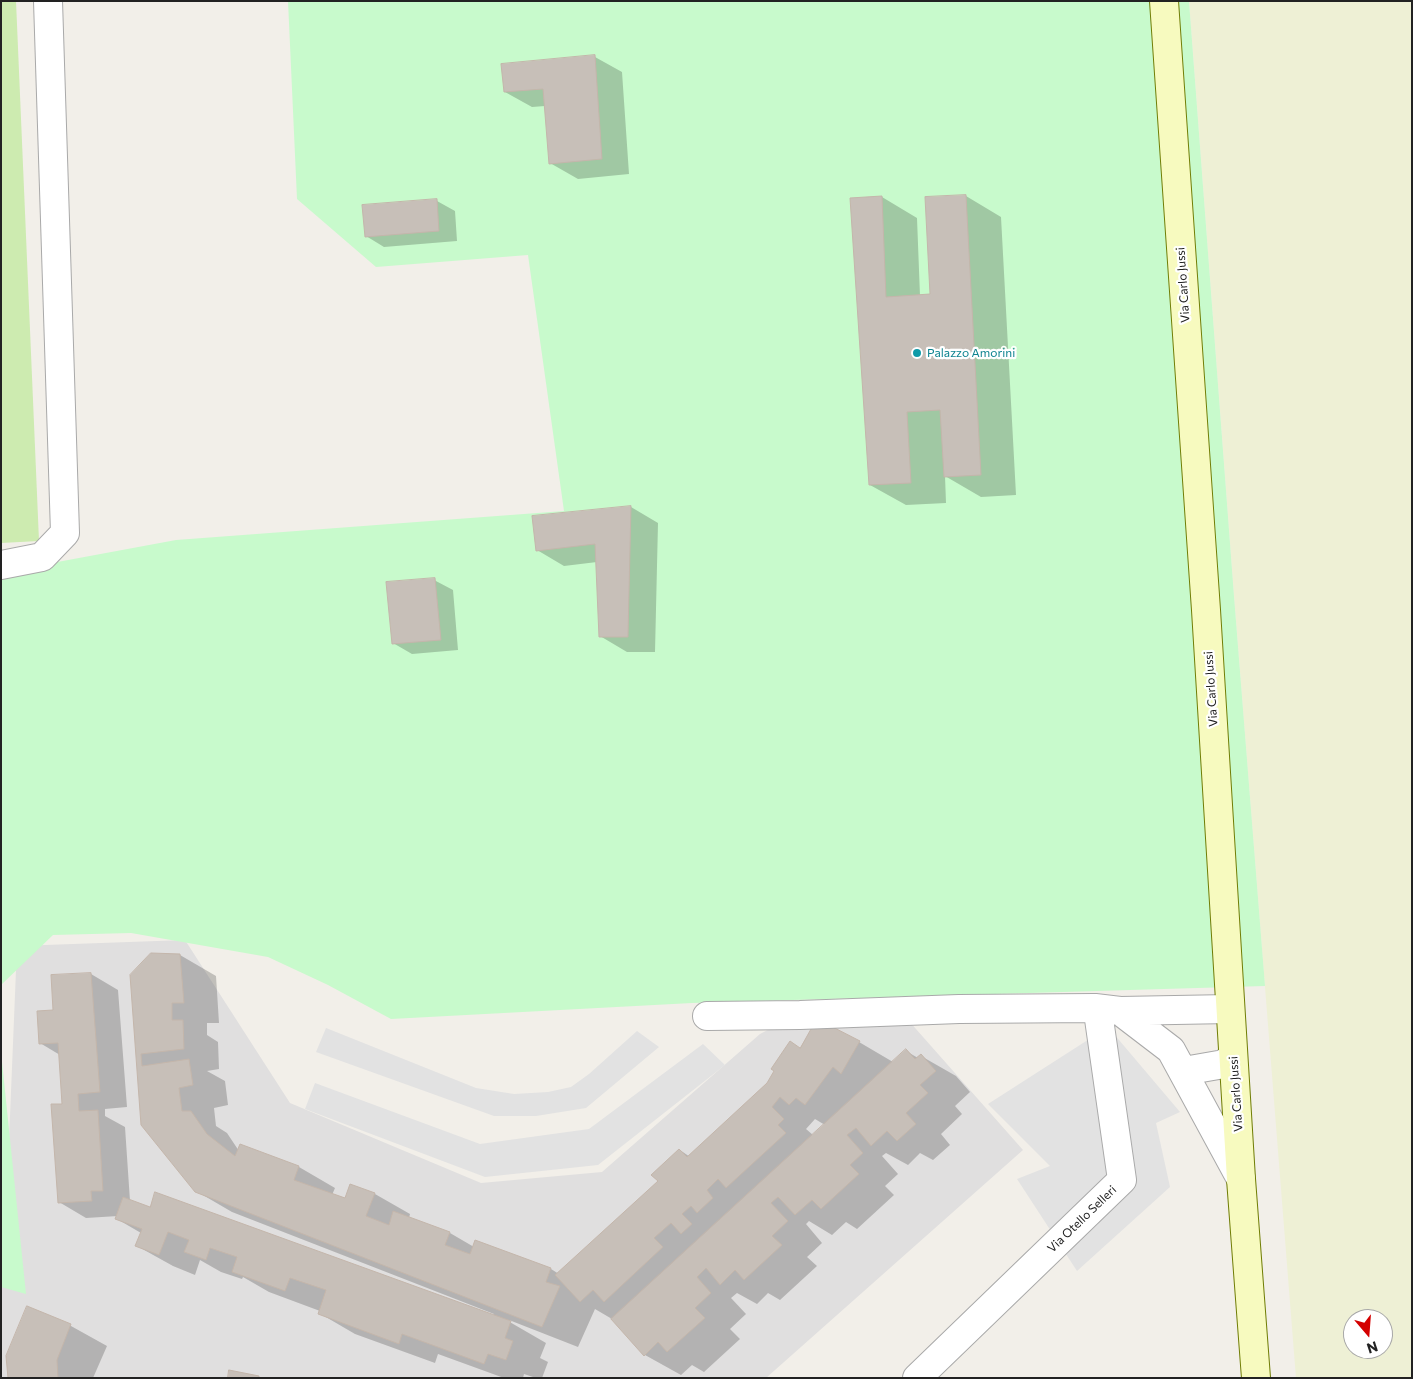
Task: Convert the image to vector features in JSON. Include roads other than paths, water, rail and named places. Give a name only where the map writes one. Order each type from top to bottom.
[{"type":"street","points":[[1,565],[42,557],[65,533],[48,1]]},
{"type":"street","name":"Via Carlo Jussi","points":[[1164,1],[1205,600],[1241,1179],[1256,1378]]},
{"type":"street","points":[[707,1016],[800,1015],[960,1009],[1230,1009]]},
{"type":"street","points":[[1108,1010],[1171,1050],[1241,1179]]},
{"type":"street","name":"Via Otello Selleri","points":[[917,1378],[1122,1180],[1099,1019],[1108,1010]]},
{"type":"street","points":[[1184,1071],[1224,1064],[1233,1056]]},
{"type":"place","name":"Palazzo Amorini","points":[[917,353]]}]
